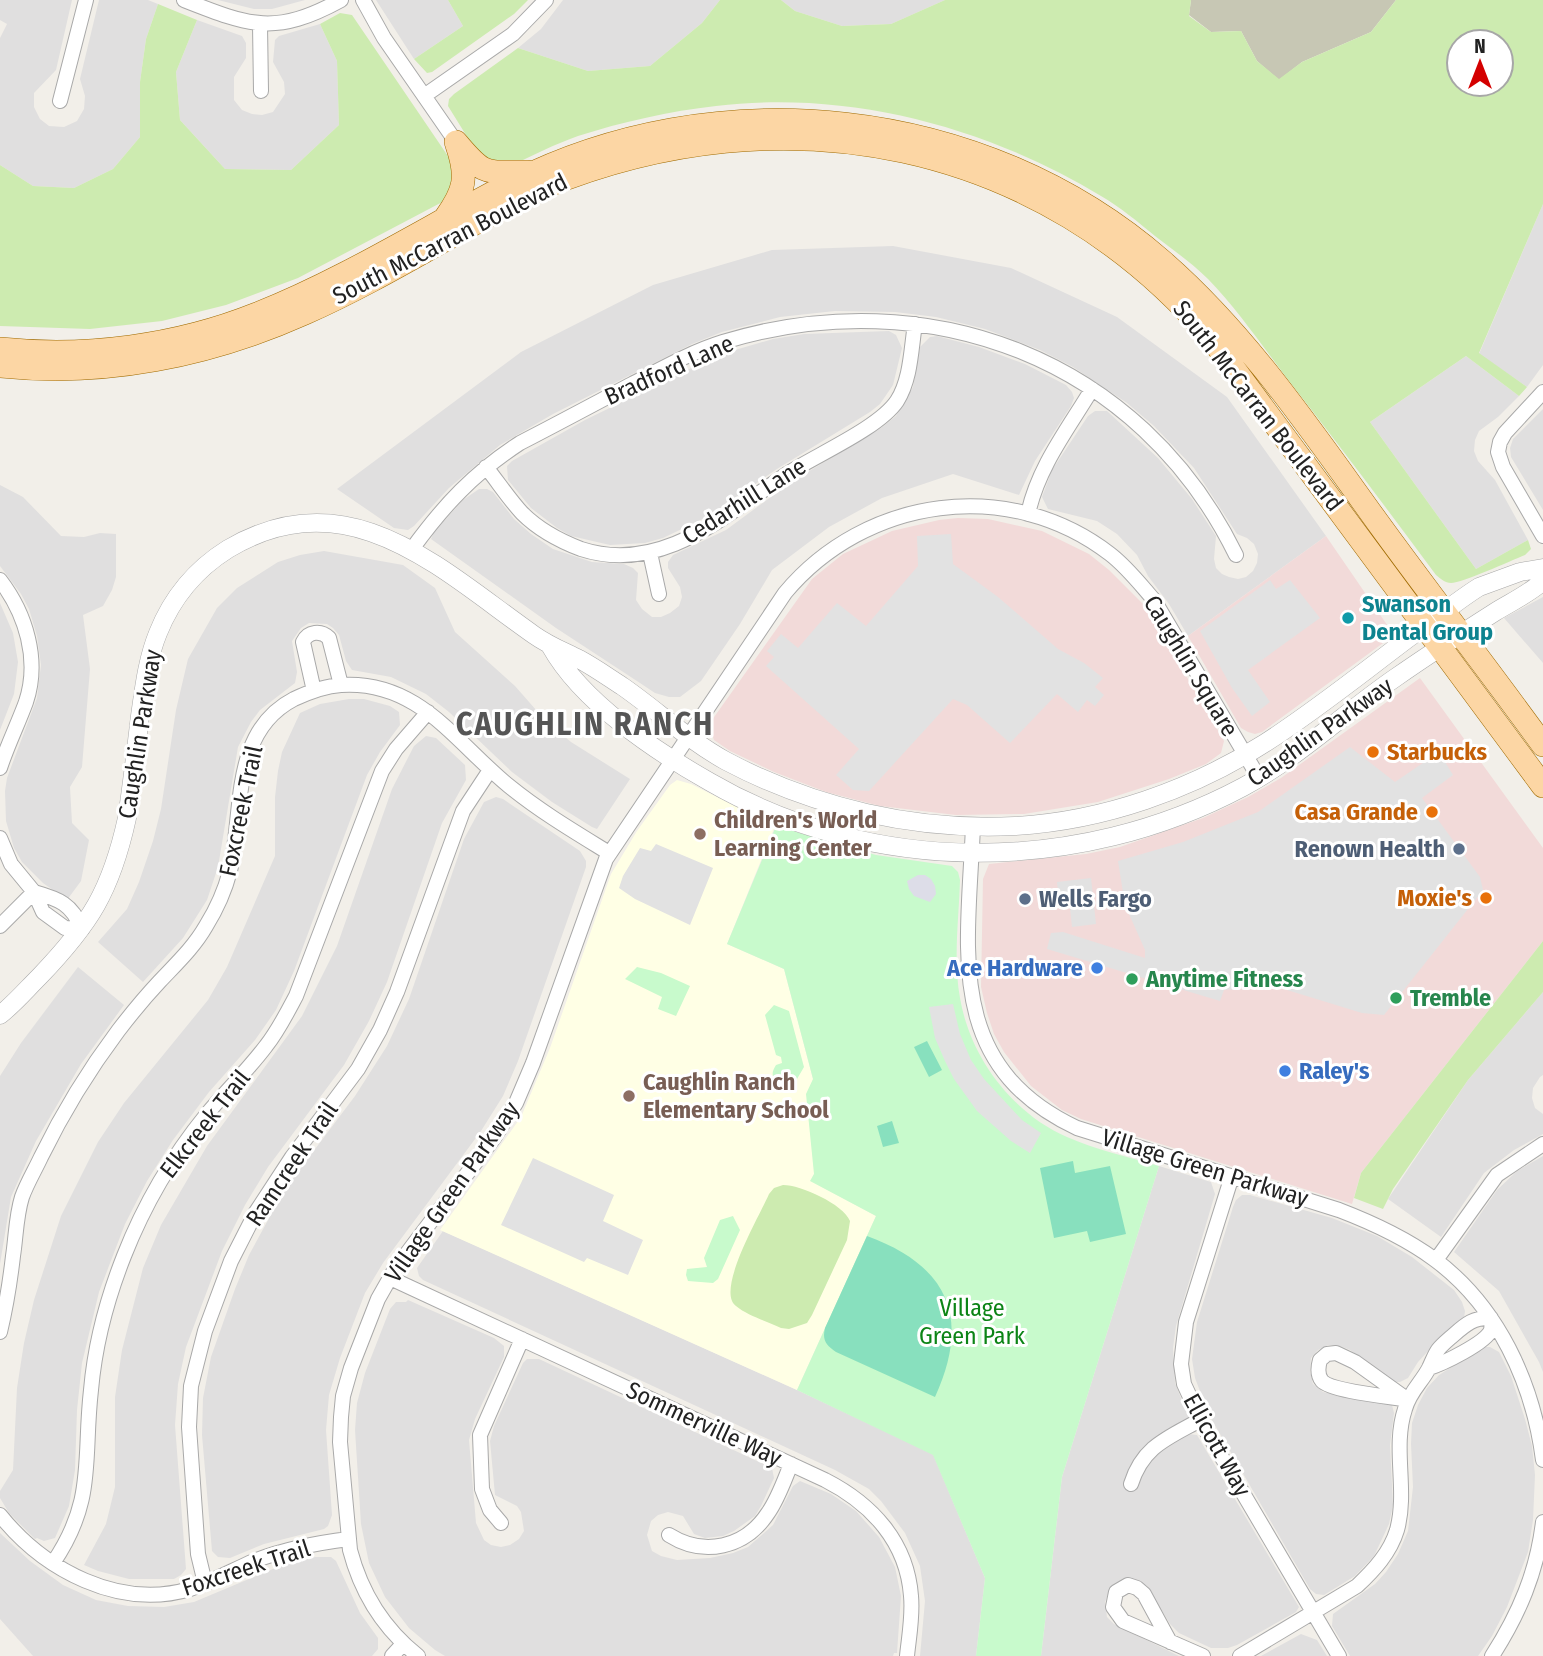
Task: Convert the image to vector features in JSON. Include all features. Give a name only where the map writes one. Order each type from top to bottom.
[{"type":"main road","name":"South McCarran Boulevard","points":[[0,349],[77,351],[125,347],[206,331],[253,316],[295,298],[533,173],[617,141],[710,123],[755,120],[845,123],[902,132],[980,155],[1031,176],[1072,198],[1131,236],[1160,259],[1215,312],[1289,404],[1543,745]]},
{"type":"main road","name":"South McCarran Boulevard","points":[[0,366],[63,369],[112,366],[189,354],[225,344],[307,313],[544,187],[583,171],[642,154],[700,143],[754,138],[825,139],[884,147],[963,168],[1041,201],[1114,245],[1154,277],[1184,306],[1212,339],[1543,786]]},
{"type":"main road","points":[[456,142],[471,159],[489,172],[533,173]]},
{"type":"main road","points":[[445,219],[458,200],[464,179],[464,168],[456,142]]},
{"type":"street","points":[[60,101],[86,0]]},
{"type":"street","points":[[184,0],[232,19],[260,25],[302,19],[341,0]]},
{"type":"street","points":[[363,0],[384,38],[456,142]]},
{"type":"street","points":[[424,96],[513,34],[546,0]]},
{"type":"street","points":[[260,25],[261,91]]},
{"type":"street","name":"Bradford Lane","points":[[412,549],[457,492],[486,467],[520,443],[663,368],[719,343],[748,335],[806,324],[878,321],[966,333],[1016,348],[1092,389],[1148,432],[1190,478],[1223,529],[1236,555]]},
{"type":"street","name":"Cedarhill Lane","points":[[486,467],[522,513],[552,536],[578,548],[627,556],[667,547],[718,523],[806,461],[884,416],[897,401],[904,386],[915,324]]},
{"type":"street","points":[[1028,514],[1032,495],[1044,466],[1092,389]]},
{"type":"street","points":[[1543,392],[1505,433],[1498,452],[1503,467],[1543,536]]},
{"type":"street","name":"Caughlin Square","points":[[687,737],[785,593],[813,563],[840,543],[898,515],[980,506],[1028,514],[1070,529],[1111,554],[1134,577],[1167,620],[1259,778]]},
{"type":"street","name":"Caughlin Parkway","points":[[0,1015],[63,952],[82,929],[106,887],[122,841],[145,679],[153,647],[169,610],[195,575],[219,555],[258,534],[295,525],[323,523],[351,526],[388,537],[412,549],[551,647],[582,660],[622,686],[687,737],[736,766],[812,799],[855,811],[902,820],[972,826],[1045,823],[1113,810],[1176,790],[1245,754],[1285,729],[1479,587],[1520,572],[1543,568]]},
{"type":"street","points":[[650,552],[659,594]]},
{"type":"street","points":[[0,580],[27,629],[31,667],[26,701],[0,768]]},
{"type":"street","name":"Caughlin Parkway","points":[[551,647],[577,684],[622,722],[673,760],[738,797],[816,829],[883,844],[949,853],[1037,850],[1111,838],[1214,802],[1259,778],[1317,740],[1393,679],[1543,581]]},
{"type":"street","points":[[314,691],[303,642],[310,634],[326,635],[329,638],[341,685]]},
{"type":"street","name":"Foxcreek Trail","points":[[0,1332],[19,1210],[27,1187],[59,1122],[88,1073],[134,1011],[186,954],[207,925],[229,871],[243,778],[256,737],[274,713],[288,702],[314,691],[341,685],[382,689],[414,701],[490,770],[548,816],[610,853]]},
{"type":"street","name":"Elkcreek Trail","points":[[53,1563],[72,1533],[83,1499],[94,1364],[111,1293],[135,1230],[181,1147],[268,1044],[288,1013],[301,986],[379,778],[396,749],[428,712]]},
{"type":"street","name":"Village Green Parkway","points":[[418,1656],[403,1644],[375,1609],[354,1564],[349,1539],[340,1442],[343,1396],[363,1332],[390,1278],[494,1138],[516,1103],[533,1063],[594,888],[610,853],[687,737]]},
{"type":"street","name":"Ramcreek Trail","points":[[205,1583],[198,1554],[189,1427],[191,1386],[205,1331],[231,1261],[256,1212],[292,1157],[358,1069],[380,1030],[401,983],[463,811],[490,770]]},
{"type":"street","name":"Village Green Parkway","points":[[972,826],[968,961],[975,1017],[999,1065],[1025,1095],[1057,1119],[1111,1140],[1232,1176],[1376,1224],[1436,1260],[1491,1318],[1522,1377],[1533,1406],[1543,1460]]},
{"type":"street","points":[[0,838],[11,864],[34,892],[40,908],[60,925],[82,929]]},
{"type":"street","points":[[0,926],[34,892]]},
{"type":"street","points":[[1436,1260],[1497,1174],[1543,1144]]},
{"type":"street","name":"Ellicott Way","points":[[1232,1176],[1186,1322],[1181,1364],[1184,1384],[1200,1420],[1339,1656]]},
{"type":"street","name":"Sommerville Way","points":[[390,1278],[792,1464],[854,1496],[890,1534],[909,1577],[911,1599],[907,1656]]},
{"type":"street","points":[[1240,1656],[1357,1586],[1385,1555],[1396,1534],[1401,1513],[1401,1422],[1408,1400],[1429,1368],[1436,1350],[1468,1322],[1478,1317],[1491,1318],[1491,1330],[1484,1339],[1442,1364],[1429,1368]]},
{"type":"street","points":[[500,1523],[490,1510],[482,1489],[480,1435],[522,1339]]},
{"type":"street","points":[[1327,1354],[1345,1355],[1408,1400],[1331,1387],[1319,1376],[1320,1360],[1327,1354]]},
{"type":"street","points":[[1131,1484],[1135,1471],[1149,1451],[1200,1420]]},
{"type":"street","points":[[669,1535],[683,1544],[705,1548],[733,1542],[747,1535],[768,1514],[792,1464]]},
{"type":"street","name":"Foxcreek Trail","points":[[0,1515],[21,1538],[53,1563],[92,1584],[126,1593],[170,1592],[205,1583],[281,1552],[349,1539]]},
{"type":"street","points":[[1492,1656],[1538,1585],[1543,1522]]},
{"type":"street","points":[[1170,1642],[1203,1656]]},
{"type":"street","points":[[392,1656],[403,1644]]},
{"type":"shaded area","points":[[0,0],[72,0],[56,70],[34,93],[34,107],[40,119],[49,126],[64,127],[77,121],[84,109],[85,96],[80,79],[99,0],[148,0],[158,4],[146,39],[140,82],[140,137],[113,169],[74,188],[33,186],[0,165],[0,38],[7,24],[0,20]]},
{"type":"shaded area","points":[[218,0],[305,0],[272,9],[254,9]]},
{"type":"shaded area","points":[[376,0],[448,0],[463,26],[414,59]]},
{"type":"shaded area","points":[[563,0],[720,0],[702,23],[650,66],[588,71],[518,48],[541,29]]},
{"type":"shaded area","points":[[781,0],[945,0],[891,24],[842,26],[795,11]]},
{"type":"shaded area","points":[[1191,0],[1396,0],[1371,32],[1302,62],[1279,80],[1257,61],[1241,31],[1211,32],[1189,15]]},
{"type":"shaded area","points":[[197,20],[242,36],[246,43],[246,58],[234,77],[234,100],[242,110],[262,115],[273,112],[285,94],[284,82],[273,62],[275,40],[279,36],[320,24],[337,61],[339,125],[291,170],[225,169],[180,120],[176,72]]},
{"type":"shaded area","points":[[1543,204],[1543,365],[1527,387],[1479,354]]},
{"type":"shaded area","points":[[893,246],[1011,268],[1117,317],[1227,397],[1326,536],[1188,636],[1137,555],[1117,534],[1097,521],[1048,509],[1042,497],[1052,470],[1088,416],[1095,411],[1107,411],[1158,458],[1192,499],[1216,536],[1216,568],[1229,577],[1246,577],[1257,563],[1258,554],[1254,544],[1237,534],[1194,468],[1154,426],[1127,403],[1073,367],[1040,350],[985,329],[936,317],[895,312],[835,311],[780,317],[722,332],[692,344],[553,414],[500,445],[449,488],[408,530],[394,528],[337,489],[521,352],[653,285],[772,250]]},
{"type":"shaded area","points":[[889,331],[896,335],[902,348],[893,385],[880,404],[709,516],[663,538],[645,543],[610,545],[571,536],[531,508],[508,480],[507,466],[512,461],[585,420],[718,355],[773,339],[804,334]]},
{"type":"shaded area","points":[[937,336],[979,347],[1025,364],[1066,385],[1072,392],[1074,398],[1071,406],[1035,461],[1019,495],[953,474],[882,498],[829,527],[772,570],[740,624],[701,681],[680,697],[655,693],[556,628],[431,539],[434,532],[463,500],[479,489],[487,489],[493,492],[514,519],[553,549],[592,562],[624,564],[633,568],[638,573],[636,600],[652,617],[661,617],[679,606],[682,597],[680,587],[668,568],[668,562],[673,555],[726,530],[791,482],[881,428],[896,416],[913,387],[920,347],[930,337]]},
{"type":"shaded area","points":[[1466,356],[1519,396],[1479,431],[1474,451],[1478,461],[1495,480],[1528,540],[1476,569],[1370,422]]},
{"type":"shaded area","points":[[1543,409],[1543,510],[1511,457],[1510,448],[1513,439]]},
{"type":"shaded area","points":[[0,485],[23,497],[61,536],[116,534],[116,577],[112,590],[103,606],[83,615],[90,669],[82,767],[70,787],[72,823],[89,840],[81,881],[67,900],[43,883],[22,862],[14,848],[6,821],[7,778],[37,698],[41,665],[37,636],[29,609],[0,566]]},
{"type":"shaded area","points":[[958,518],[988,519],[1042,531],[1089,554],[1109,570],[1143,604],[1224,741],[1221,753],[1206,764],[1169,779],[1098,802],[1024,814],[956,815],[880,806],[826,792],[774,772],[730,751],[714,740],[709,726],[712,720],[812,579],[843,554],[892,531]]},
{"type":"shaded area","points":[[951,534],[953,564],[998,597],[1058,649],[1084,663],[1103,678],[1095,687],[1104,695],[1095,706],[1087,700],[1078,712],[1057,694],[1010,743],[967,705],[953,699],[869,791],[853,790],[836,775],[859,749],[766,666],[774,657],[767,651],[781,634],[798,648],[837,603],[866,626],[918,566],[917,536]]},
{"type":"shaded area","points":[[1326,536],[1394,635],[1262,732],[1248,732],[1241,728],[1188,636]]},
{"type":"shaded area","points":[[324,551],[403,565],[435,588],[455,632],[515,686],[544,719],[571,742],[630,779],[597,829],[592,827],[512,772],[449,712],[426,694],[391,677],[352,670],[346,661],[339,635],[333,628],[327,624],[309,623],[301,628],[292,641],[297,672],[295,683],[260,710],[238,747],[218,867],[207,900],[183,938],[143,982],[98,942],[127,909],[153,841],[161,809],[176,710],[188,659],[217,608],[237,588],[278,562]]},
{"type":"shaded area","points":[[1270,580],[1276,589],[1290,580],[1320,618],[1248,670],[1270,702],[1252,716],[1232,688],[1200,631]]},
{"type":"shaded area","points":[[1543,597],[1543,663],[1504,618]]},
{"type":"shaded area","points":[[0,603],[13,633],[18,662],[14,694],[0,730]]},
{"type":"shaded area","points":[[1420,678],[1543,848],[1543,941],[1361,1173],[1352,1204],[1081,1119],[1062,1110],[1031,1086],[1004,1052],[994,1034],[981,987],[983,879],[989,864],[1086,854],[1120,847],[1203,818],[1281,778]]},
{"type":"shaded area","points":[[364,699],[390,706],[399,712],[400,725],[367,775],[294,971],[276,1010],[255,1040],[209,1092],[173,1140],[147,1181],[125,1224],[99,1292],[82,1363],[75,1470],[69,1506],[55,1538],[44,1541],[35,1539],[9,1513],[0,1498],[0,1491],[13,1470],[17,1388],[24,1343],[34,1300],[61,1216],[98,1142],[124,1103],[208,1000],[227,967],[275,856],[278,771],[282,752],[300,713],[320,704]]},
{"type":"shaded area","points":[[426,736],[436,738],[465,765],[466,780],[442,823],[387,982],[344,1065],[268,1167],[245,1205],[222,1251],[186,1347],[178,1384],[175,1425],[186,1569],[174,1579],[129,1579],[98,1571],[84,1565],[106,1524],[115,1487],[115,1397],[122,1350],[143,1268],[161,1225],[207,1146],[302,1016],[337,946],[392,789],[414,746]]},
{"type":"shaded area","points":[[1350,747],[1395,782],[1439,752],[1453,775],[1422,798],[1480,877],[1483,890],[1384,1015],[1362,1013],[1274,986],[1224,990],[1220,1001],[1047,949],[1051,933],[1063,932],[1145,958],[1145,950],[1125,905],[1118,861],[1183,842],[1258,812]]},
{"type":"shaded area","points":[[677,780],[691,784],[775,826],[727,944],[784,969],[813,1079],[814,1174],[811,1181],[876,1216],[797,1390],[440,1230],[521,1117],[550,1048],[611,874],[637,831],[670,785]]},
{"type":"shaded area","points":[[496,797],[503,799],[580,851],[586,861],[518,1061],[503,1096],[481,1131],[383,1263],[365,1293],[329,1395],[326,1430],[332,1515],[328,1526],[264,1544],[230,1558],[218,1557],[212,1551],[202,1435],[203,1398],[211,1357],[235,1289],[249,1255],[285,1189],[355,1096],[387,1046],[409,999],[464,839],[484,802]]},
{"type":"shaded area","points":[[656,844],[713,868],[690,925],[635,899],[619,888],[640,848],[651,851]]},
{"type":"shaded area","points":[[918,875],[925,875],[935,886],[936,894],[930,902],[914,896],[909,889],[907,881]]},
{"type":"shaded area","points":[[1091,878],[1096,924],[1072,927],[1069,899],[1059,900],[1057,882]]},
{"type":"shaded area","points":[[78,967],[124,1005],[81,1064],[36,1141],[11,1197],[0,1264],[0,1076],[21,1043]]},
{"type":"shaded area","points":[[1543,992],[1543,1075],[1533,1088],[1532,1098],[1535,1108],[1543,1114],[1543,1134],[1514,1150],[1484,1173],[1441,1237],[1388,1199],[1468,1080]]},
{"type":"shaded area","points":[[953,1004],[960,1034],[971,1060],[984,1079],[1022,1120],[1041,1133],[1030,1153],[1011,1141],[977,1111],[954,1079],[935,1038],[929,1007]]},
{"type":"shaded area","points":[[1543,1156],[1543,1372],[1499,1291],[1454,1252],[1497,1190],[1517,1171]]},
{"type":"shaded area","points":[[533,1158],[614,1195],[603,1221],[643,1240],[628,1275],[587,1258],[584,1262],[501,1225]]},
{"type":"shaded area","points":[[1159,1166],[1211,1182],[1215,1194],[1176,1326],[1173,1348],[1175,1383],[1189,1418],[1149,1443],[1140,1452],[1130,1467],[1125,1483],[1142,1472],[1156,1454],[1172,1443],[1189,1434],[1197,1435],[1299,1607],[1296,1612],[1237,1645],[1211,1648],[1179,1633],[1170,1624],[1147,1586],[1131,1579],[1114,1584],[1105,1602],[1107,1617],[1114,1624],[1179,1656],[1041,1656],[1062,1477]]},
{"type":"shaded area","points":[[1242,1195],[1332,1218],[1377,1236],[1412,1257],[1454,1290],[1465,1311],[1464,1318],[1430,1349],[1408,1378],[1400,1382],[1394,1382],[1350,1350],[1340,1346],[1328,1345],[1318,1350],[1311,1358],[1313,1384],[1323,1392],[1384,1401],[1392,1405],[1394,1413],[1390,1445],[1393,1505],[1389,1524],[1374,1556],[1355,1576],[1324,1595],[1316,1594],[1310,1589],[1209,1415],[1195,1378],[1192,1359],[1197,1322],[1233,1207]]},
{"type":"shaded area","points":[[443,1231],[933,1454],[985,1578],[976,1656],[920,1656],[925,1601],[920,1566],[905,1533],[869,1489],[835,1470],[423,1280],[417,1268]]},
{"type":"shaded area","points":[[408,1300],[494,1338],[504,1346],[504,1357],[475,1419],[469,1440],[476,1523],[484,1540],[501,1547],[510,1545],[519,1539],[524,1531],[521,1512],[517,1506],[495,1495],[490,1441],[494,1426],[523,1363],[527,1359],[539,1359],[772,1468],[774,1478],[755,1516],[723,1536],[705,1538],[694,1534],[683,1516],[668,1512],[658,1515],[651,1521],[647,1535],[652,1551],[661,1556],[677,1560],[710,1558],[748,1547],[773,1525],[793,1486],[800,1481],[831,1494],[856,1511],[879,1537],[895,1567],[901,1596],[897,1653],[893,1656],[445,1656],[435,1650],[409,1628],[385,1597],[369,1563],[361,1524],[355,1430],[357,1403],[365,1373],[390,1309],[396,1302]]},
{"type":"shaded area","points":[[1483,1347],[1499,1352],[1511,1376],[1532,1446],[1535,1475],[1528,1552],[1507,1607],[1478,1656],[1350,1656],[1332,1626],[1333,1614],[1375,1584],[1386,1572],[1408,1531],[1413,1487],[1412,1423],[1418,1405],[1427,1388],[1439,1375]]},
{"type":"shaded area","points":[[0,1533],[30,1561],[63,1585],[96,1600],[128,1606],[164,1607],[194,1602],[280,1566],[315,1557],[331,1557],[336,1561],[360,1613],[378,1638],[378,1649],[372,1656],[33,1656],[0,1619]]},
{"type":"shaded area","points":[[1301,1634],[1317,1640],[1327,1656],[1261,1656]]},
{"type":"green space","points":[[448,0],[528,0],[514,14],[427,73],[414,59],[463,26]]},
{"type":"green space","points":[[720,0],[781,0],[795,11],[842,26],[891,24],[945,0],[1191,0],[1189,16],[1211,32],[1241,31],[1257,61],[1279,79],[1302,62],[1371,32],[1396,0],[1543,0],[1543,204],[1479,353],[1527,387],[1519,396],[1466,356],[1370,422],[1476,569],[1528,540],[1531,549],[1525,555],[1465,579],[1451,583],[1441,579],[1229,302],[1208,279],[1108,200],[1011,151],[916,119],[866,109],[766,102],[699,108],[629,122],[569,139],[510,166],[479,156],[448,106],[449,99],[454,94],[518,48],[588,71],[650,66],[702,23]]},
{"type":"green space","points":[[158,4],[197,20],[176,72],[180,120],[225,169],[291,170],[339,125],[337,61],[320,24],[340,13],[352,15],[452,162],[457,175],[448,199],[298,278],[226,305],[162,321],[90,329],[0,326],[0,165],[33,186],[74,188],[113,169],[140,137],[140,82],[146,39]]},
{"type":"green space","name":"Village Green Park","points":[[776,826],[876,855],[952,866],[958,872],[960,880],[957,954],[960,998],[973,1041],[997,1081],[1028,1113],[1047,1127],[1089,1146],[1159,1166],[1062,1477],[1041,1656],[976,1656],[985,1578],[933,1455],[797,1390],[876,1216],[810,1181],[814,1174],[806,1094],[813,1079],[784,969],[727,944]]},
{"type":"green space","points":[[1543,941],[1543,992],[1468,1080],[1393,1189],[1383,1209],[1354,1198],[1361,1173]]},
{"type":"green space","points":[[637,967],[661,973],[690,986],[676,1016],[658,1009],[662,997],[625,979]]},
{"type":"green space","points":[[774,1005],[789,1011],[804,1067],[797,1079],[776,1081],[773,1075],[776,1065],[782,1063],[781,1057],[776,1055],[765,1015]]},
{"type":"green space","points":[[927,1041],[942,1070],[929,1077],[914,1047]]},
{"type":"green space","points":[[892,1121],[899,1143],[883,1147],[877,1126]]},
{"type":"green space","points":[[1073,1161],[1075,1173],[1110,1166],[1126,1234],[1090,1242],[1087,1231],[1054,1238],[1040,1168]]},
{"type":"green space","points":[[783,1185],[800,1188],[821,1197],[839,1208],[850,1221],[847,1240],[812,1315],[807,1323],[789,1329],[746,1313],[736,1306],[731,1298],[731,1285],[741,1252],[769,1194],[774,1188]]},
{"type":"green space","points":[[733,1216],[740,1230],[718,1279],[713,1283],[688,1281],[687,1269],[707,1267],[704,1258],[720,1220]]},
{"type":"green space","points":[[867,1236],[895,1248],[917,1263],[934,1279],[945,1298],[951,1319],[951,1343],[946,1369],[935,1397],[836,1352],[826,1342],[825,1328]]},
{"type":"place","name":"Swanson Dental Group","points":[[1348,618]]},
{"type":"place","name":"Starbucks","points":[[1373,752]]},
{"type":"place","name":"Casa Grande","points":[[1432,812]]},
{"type":"place","name":"Children's World Learning Center","points":[[700,834]]},
{"type":"place","name":"Renown Health","points":[[1459,849]]},
{"type":"place","name":"Moxie's","points":[[1486,898]]},
{"type":"place","name":"Wells Fargo","points":[[1025,899]]},
{"type":"place","name":"Ace Hardware","points":[[1097,968]]},
{"type":"place","name":"Anytime Fitness","points":[[1132,979]]},
{"type":"place","name":"Tremble","points":[[1396,998]]},
{"type":"place","name":"Raley's","points":[[1285,1071]]},
{"type":"place","name":"Caughlin Ranch Elementary School","points":[[629,1096]]},
{"type":"district","name":"CAUGHLIN RANCH","points":[[585,724]]}]
